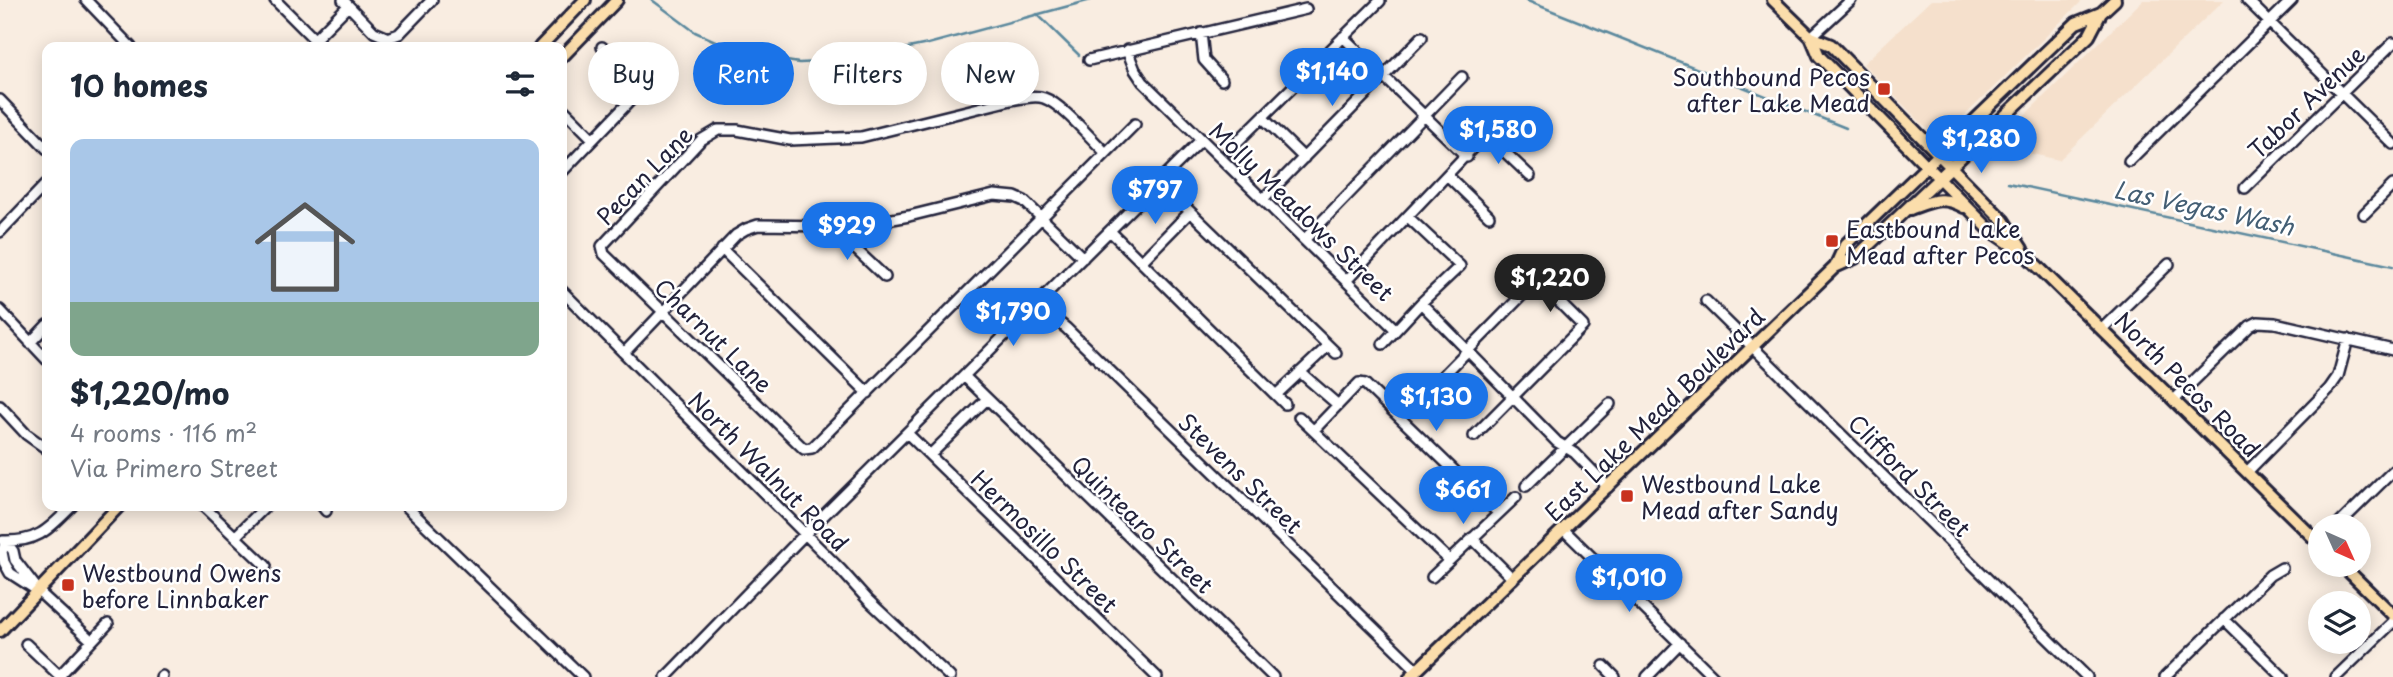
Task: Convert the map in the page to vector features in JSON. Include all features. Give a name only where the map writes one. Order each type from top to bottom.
[{"type":"main road","points":[[545,42],[585,0]]},
{"type":"main road","points":[[567,52],[617,0]]},
{"type":"main road","name":"North Pecos Road","points":[[1773,0],[1811,37],[1831,45],[2003,220],[2026,255]]},
{"type":"main road","name":"East Lake Mead Boulevard","points":[[1413,674],[1835,267],[1855,258],[2089,36],[2101,13],[2115,0]]},
{"type":"main road","name":"East Lake Mead Boulevard","points":[[1835,267],[1845,245],[2076,23],[2101,13]]},
{"type":"main road","name":"North Pecos Road","points":[[1811,37],[1819,56],[1991,231],[2026,255],[2308,531]]},
{"type":"main road","points":[[1904,212],[1940,199],[1952,201],[1971,211]]},
{"type":"main road","points":[[0,631],[114,511]]},
{"type":"main road","points":[[2355,578],[2393,615]]},
{"type":"street","points":[[275,0],[318,42]]},
{"type":"street","points":[[320,42],[346,3],[381,36],[388,38],[399,34],[432,0]]},
{"type":"street","points":[[1811,37],[1851,0]]},
{"type":"street","points":[[2247,0],[2393,144]]},
{"type":"street","points":[[2129,162],[2292,0]]},
{"type":"street","points":[[1230,150],[1380,1]]},
{"type":"street","points":[[92,2],[127,42]]},
{"type":"street","points":[[1089,60],[1306,9]]},
{"type":"street","points":[[1201,33],[1204,60],[1222,80]]},
{"type":"street","points":[[1343,37],[1466,157]]},
{"type":"street","points":[[1263,199],[1422,37]]},
{"type":"street","name":"Tabor Avenue","points":[[2245,188],[2393,43]]},
{"type":"street","name":"Molly Meadows Street","points":[[1127,50],[1143,82],[1395,329],[1460,266],[1408,217]]},
{"type":"street","points":[[1304,240],[1462,76]]},
{"type":"street","name":"Pecan Lane","points":[[602,246],[701,140],[718,130],[737,130],[790,139],[861,137],[1036,96],[1055,104],[1106,153]]},
{"type":"street","points":[[0,100],[42,144]]},
{"type":"street","points":[[567,167],[626,105]]},
{"type":"street","points":[[567,113],[593,139]]},
{"type":"street","points":[[1262,118],[1304,158]]},
{"type":"street","points":[[1346,281],[1501,118]]},
{"type":"street","points":[[722,249],[869,393],[1135,124]]},
{"type":"street","points":[[1487,135],[1530,176]]},
{"type":"street","points":[[666,677],[805,534],[1201,140]]},
{"type":"street","points":[[1448,176],[1489,216]]},
{"type":"street","points":[[2364,214],[2393,185]]},
{"type":"street","points":[[0,232],[42,188]]},
{"type":"street","points":[[624,353],[722,249],[736,236],[758,225],[871,223],[994,195],[1015,197],[1024,201],[1083,258]]},
{"type":"street","points":[[1174,196],[1332,349],[1300,372],[1276,395]]},
{"type":"street","points":[[1141,262],[1189,212]]},
{"type":"street","points":[[843,225],[848,242],[885,277]]},
{"type":"street","points":[[1110,231],[1285,404]]},
{"type":"street","name":"Charnut Lane","points":[[602,246],[604,254],[662,313],[804,450],[818,444],[869,393]]},
{"type":"street","points":[[2102,329],[2169,264]]},
{"type":"street","points":[[1428,391],[1537,280],[1583,326],[1474,436]]},
{"type":"street","name":"North Walnut Road","points":[[567,296],[868,600],[950,677]]},
{"type":"street","name":"Clifford Street","points":[[1706,301],[2087,677]]},
{"type":"street","points":[[1420,303],[1557,442],[1567,447],[1608,487]]},
{"type":"street","name":"Stevens Street","points":[[1036,304],[1066,328],[1413,674]]},
{"type":"street","points":[[0,310],[42,355]]},
{"type":"street","points":[[2174,400],[2250,326],[2258,322],[2275,323],[2393,350]]},
{"type":"street","points":[[1383,345],[1395,329]]},
{"type":"street","points":[[30,343],[42,330]]},
{"type":"street","points":[[2247,472],[2329,389],[2338,376],[2348,339]]},
{"type":"street","points":[[1300,372],[1338,405]]},
{"type":"street","name":"Quintearo Street","points":[[964,376],[1273,677]]},
{"type":"street","points":[[1314,430],[1359,383],[1364,384],[1498,513]]},
{"type":"street","points":[[930,455],[987,399]]},
{"type":"street","points":[[1527,486],[1610,404]]},
{"type":"street","points":[[0,406],[26,434],[42,445]]},
{"type":"street","points":[[1299,417],[1449,560]]},
{"type":"street","name":"Hermosillo Street","points":[[907,433],[1157,677]]},
{"type":"street","points":[[2349,514],[2393,471]]},
{"type":"street","points":[[1432,577],[1516,497]]},
{"type":"street","points":[[67,511],[46,532],[24,541],[3,541],[2,552],[10,573],[38,591],[93,641]]},
{"type":"street","points":[[208,511],[266,566]]},
{"type":"street","points":[[236,536],[261,511]]},
{"type":"street","points":[[411,511],[583,677]]},
{"type":"street","points":[[1564,530],[1714,677]]},
{"type":"street","points":[[1472,538],[1513,579]]},
{"type":"street","points":[[2165,677],[2270,575],[2282,568]]},
{"type":"street","points":[[2224,619],[2283,677]]},
{"type":"street","points":[[2336,677],[2393,622]]},
{"type":"street","points":[[26,644],[61,676],[108,624]]},
{"type":"street","points":[[1647,677],[1680,643]]},
{"type":"street","points":[[1604,666],[1615,677]]},
{"type":"shaded area","points":[[1931,0],[2083,0],[1953,127],[1944,134],[1934,136],[1863,64]]},
{"type":"shaded area","points":[[2143,0],[2224,0],[2059,160],[1994,145]]},
{"type":"waterway","name":"Las Vegas Wash","points":[[652,0],[695,32],[731,48],[799,63],[844,61],[928,44],[1091,0]]},
{"type":"waterway","name":"Las Vegas Wash","points":[[1525,0],[1846,128]]},
{"type":"waterway","points":[[1037,14],[1079,55]]},
{"type":"waterway","name":"Las Vegas Wash","points":[[2008,183],[2393,266]]},
{"type":"place","name":"Southbound Pecos after Lake Mead","points":[[1884,89]]},
{"type":"place","name":"Eastbound Lake Mead after Pecos","points":[[1832,241]]},
{"type":"place","name":"Westbound Lake Mead after Sandy","points":[[1627,496]]},
{"type":"place","name":"Westbound Owens before Linnbaker","points":[[68,585]]}]
